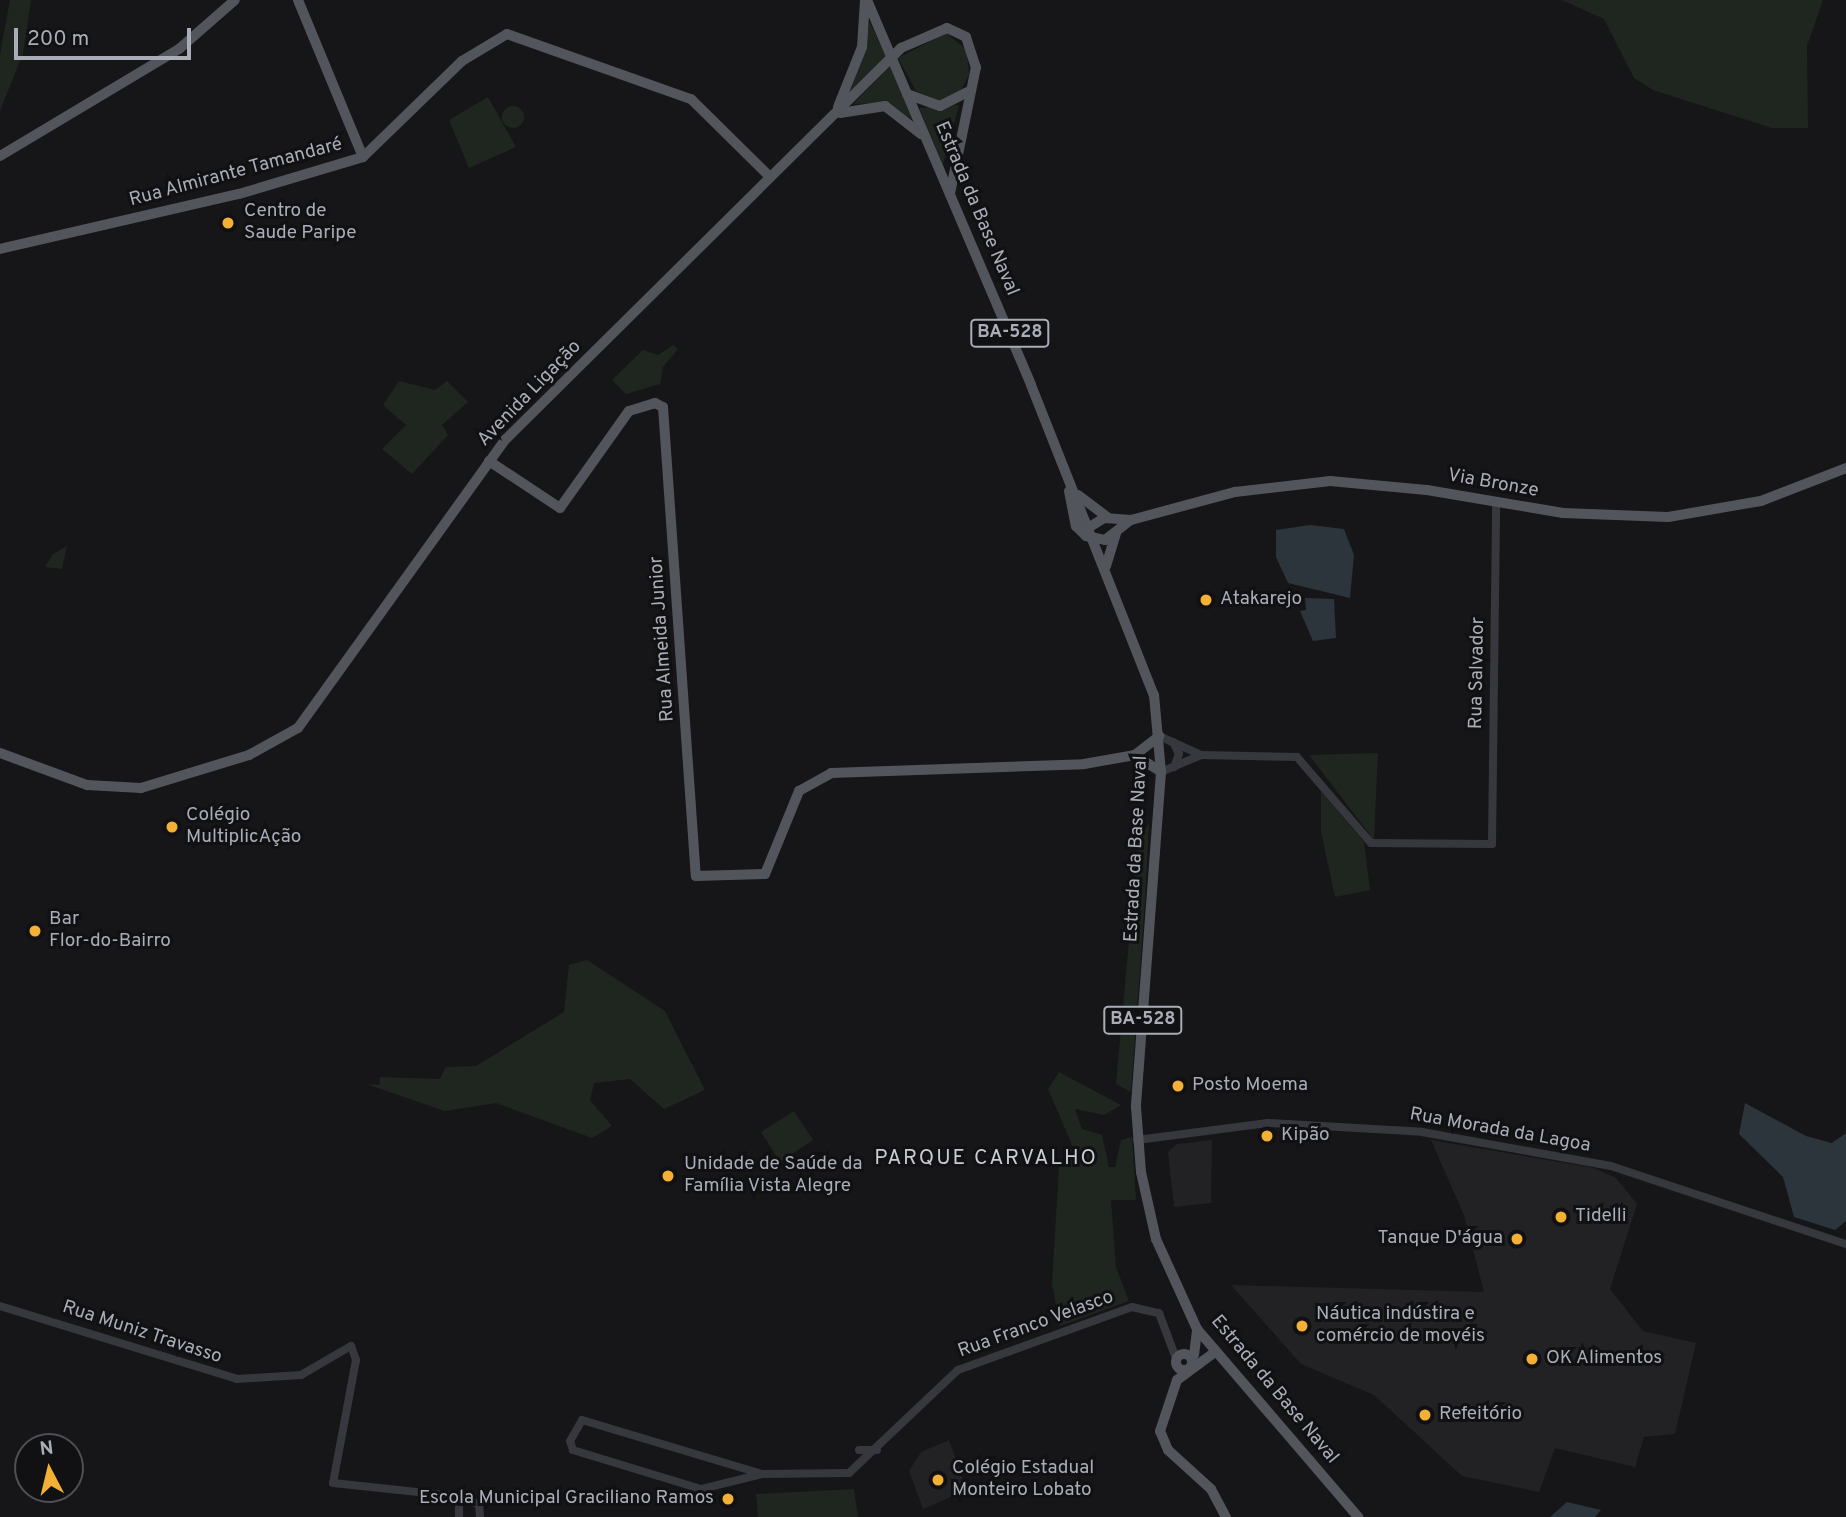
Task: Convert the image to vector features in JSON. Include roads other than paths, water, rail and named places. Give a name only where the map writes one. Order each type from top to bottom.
[{"type":"main road","points":[[0,156],[67,113],[179,49],[235,0]]},
{"type":"main road","points":[[298,0],[363,157]]},
{"type":"main road","points":[[833,117],[857,62],[870,21],[866,0]]},
{"type":"main road","name":"Estrada da Base Naval","points":[[870,21],[907,94],[950,195],[1149,678],[1159,736],[1161,772],[1137,1140],[1141,1172],[1165,1265],[1197,1329],[1213,1350],[1358,1517]]},
{"type":"main road","name":"Avenida Ligação","points":[[0,753],[64,779],[133,789],[225,763],[284,738],[323,700],[489,461],[901,48],[930,31],[963,34],[975,60],[950,195]]},
{"type":"main road","name":"Rua Almirante Tamandaré","points":[[0,249],[363,157],[461,61],[507,34],[691,99],[770,177]]},
{"type":"main road","points":[[907,94],[940,106],[968,91]]},
{"type":"main road","points":[[833,117],[866,105],[895,109],[928,144]]},
{"type":"main road","name":"Rua Almeida Junior","points":[[489,461],[560,508],[625,416],[657,403],[666,417],[695,876],[765,874],[799,791],[836,772],[1076,765],[1135,755]]},
{"type":"main road","name":"Via Bronze","points":[[1088,528],[1112,518],[1131,520],[1236,492],[1329,481],[1563,513],[1668,517],[1761,501],[1846,468]]},
{"type":"main road","points":[[1066,473],[1088,507],[1112,518]]},
{"type":"main road","points":[[1066,473],[1076,526],[1093,539],[1116,534],[1106,570]]},
{"type":"main road","name":"Via Bronze","points":[[1116,534],[1131,520]]},
{"type":"main road","points":[[1159,736],[1135,755],[1161,772]]},
{"type":"main road","points":[[1141,1172],[1151,1193]]},
{"type":"main road","points":[[1197,1329],[1160,1420],[1162,1441],[1211,1489],[1226,1517]]},
{"type":"main road","points":[[1184,1358],[1213,1350]]},
{"type":"main road","points":[[1177,1380],[1213,1350]]},
{"type":"main road","points":[[1184,1358],[1194,1367],[1230,1372]]},
{"type":"street","name":"Rua Salvador","points":[[1201,755],[1301,760],[1371,843],[1492,844],[1496,502]]},
{"type":"street","points":[[1159,736],[1201,755]]},
{"type":"street","points":[[1170,740],[1180,754],[1174,768]]},
{"type":"street","points":[[1161,772],[1201,755]]},
{"type":"street","name":"Rua Morada da Lagoa","points":[[1137,1140],[1268,1124],[1422,1132],[1611,1166],[1846,1244]]},
{"type":"street","name":"Rua Muniz Travasso","points":[[0,1306],[237,1379],[301,1375],[351,1346],[356,1360],[333,1483],[459,1496]]},
{"type":"street","name":"Rua Franco Velasco","points":[[762,1474],[582,1420],[570,1444],[701,1489],[762,1474],[849,1473],[877,1450],[958,1370],[1132,1307],[1159,1313],[1174,1346],[1184,1358]]},
{"type":"street","points":[[859,1450],[877,1450]]},
{"type":"street","points":[[459,1517],[459,1496],[475,1501],[480,1517]]},
{"type":"place","name":"Centro de Saude Paripe","points":[[228,223]]},
{"type":"place","name":"Atakarejo","points":[[1206,600]]},
{"type":"place","name":"Colégio MultiplicAção","points":[[172,827]]},
{"type":"place","name":"Bar Flor-do-Bairro","points":[[35,931]]},
{"type":"place","name":"Posto Moema","points":[[1178,1086]]},
{"type":"place","name":"Kipão","points":[[1267,1136]]},
{"type":"place","name":"Unidade de Saúde da Família Vista Alegre","points":[[668,1176]]},
{"type":"place","name":"Tidelli","points":[[1561,1217]]},
{"type":"place","name":"Tanque D'água","points":[[1517,1239]]},
{"type":"place","name":"Náutica indústira e comércio de movéis","points":[[1302,1326]]},
{"type":"place","name":"OK Alimentos","points":[[1532,1359]]},
{"type":"place","name":"Refeitório","points":[[1425,1415]]},
{"type":"place","name":"Colégio Estadual Monteiro Lobato","points":[[938,1480]]},
{"type":"place","name":"Escola Municipal Graciliano Ramos","points":[[728,1499]]},
{"type":"district","name":"PARQUE CARVALHO","points":[[986,1159]]}]
